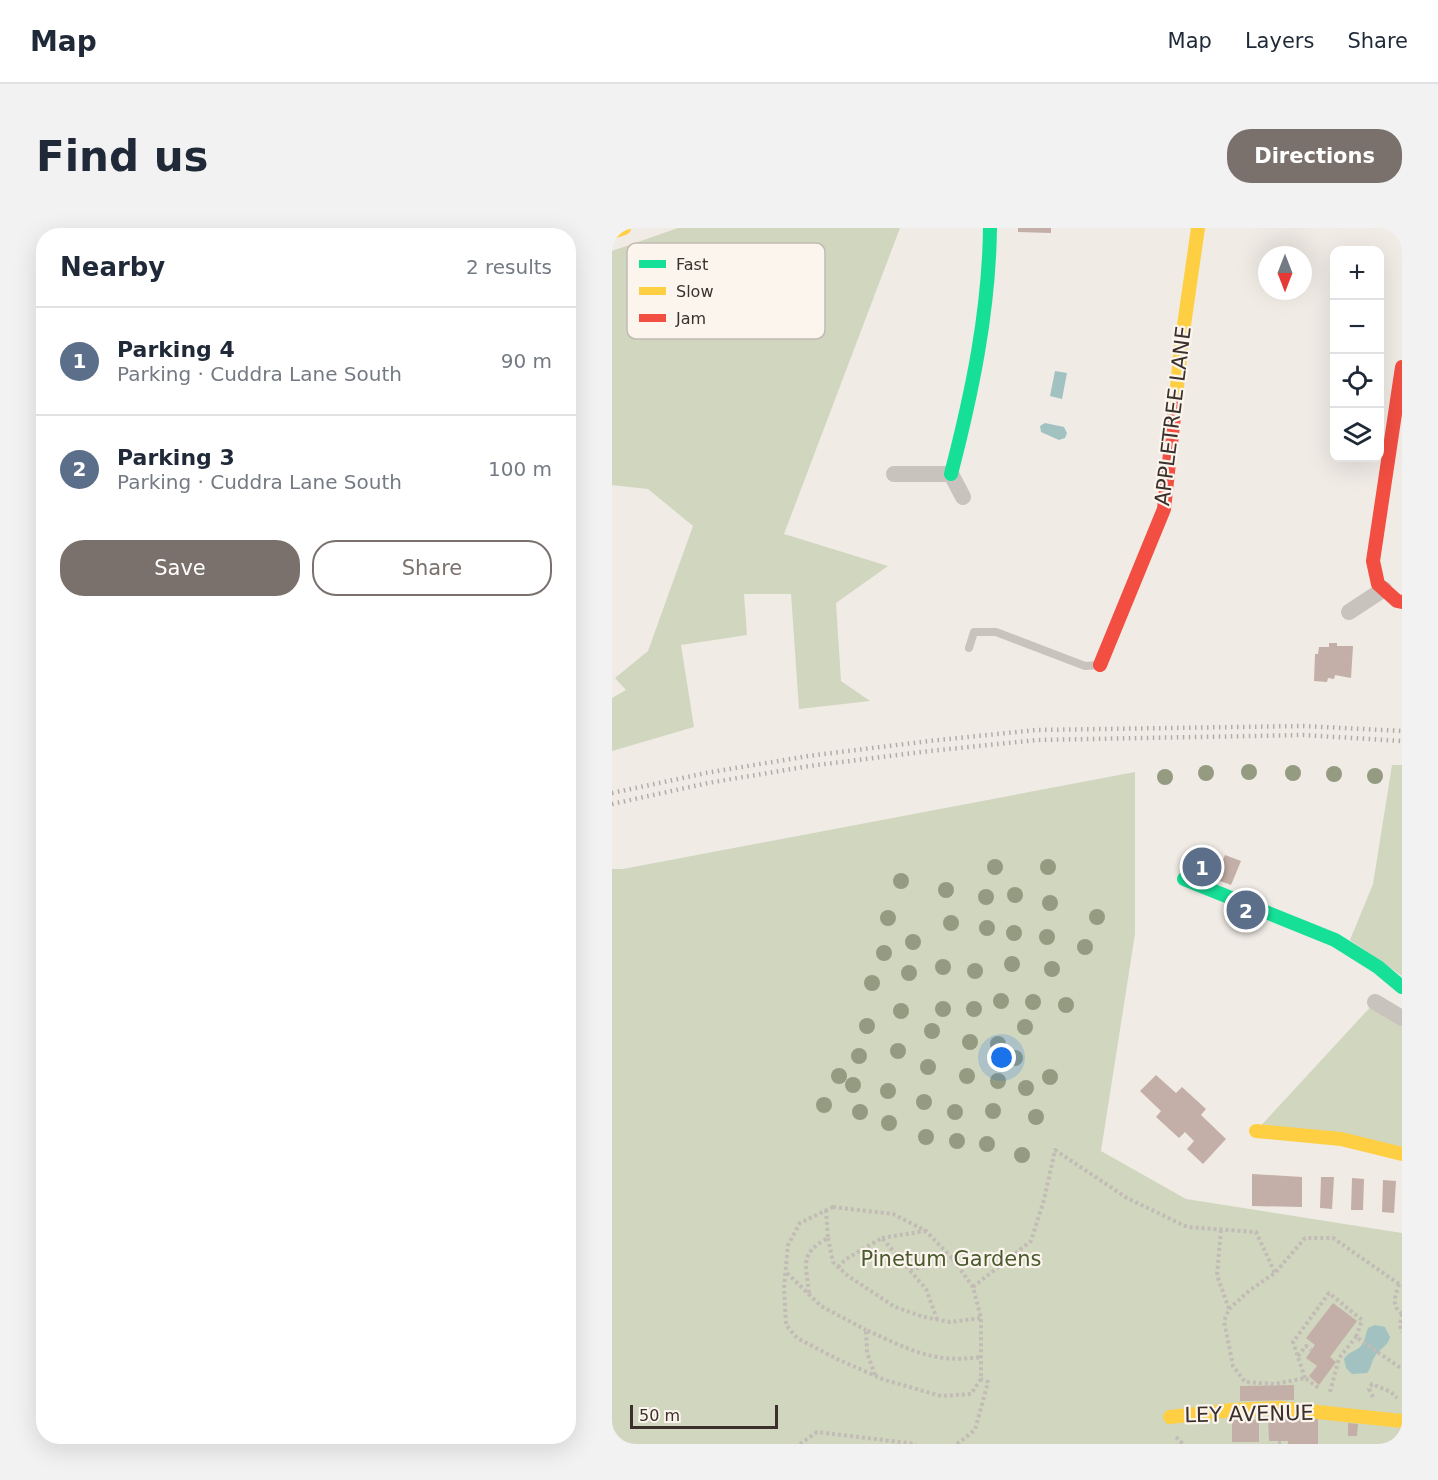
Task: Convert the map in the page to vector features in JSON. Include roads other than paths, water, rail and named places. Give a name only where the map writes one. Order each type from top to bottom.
[{"type":"street","points":[[612,232],[624,228]]},
{"type":"street","points":[[963,497],[951,474],[979,360],[986,308],[990,228]]},
{"type":"street","name":"APPLETREE LANE","points":[[1100,665],[1164,509],[1181,346],[1198,228]]},
{"type":"street","points":[[1402,367],[1398,416],[1376,532],[1373,561],[1378,584],[1397,601],[1402,602]]},
{"type":"street","points":[[894,474],[951,474]]},
{"type":"street","points":[[1349,612],[1384,589]]},
{"type":"street","points":[[1184,879],[1335,940],[1378,967],[1402,987]]},
{"type":"street","points":[[1375,1002],[1402,1018]]},
{"type":"street","points":[[1256,1131],[1341,1139],[1402,1154]]},
{"type":"street","name":"LEY AVENUE","points":[[1170,1417],[1226,1411],[1295,1409],[1402,1421]]},
{"type":"lane","points":[[969,648],[974,632],[996,632],[1085,666],[1100,665]]},
{"type":"water","points":[[1055,371],[1067,373],[1062,399],[1050,396]]},
{"type":"water","points":[[1045,423],[1064,427],[1067,433],[1065,438],[1059,440],[1041,432],[1040,426]]},
{"type":"water","points":[[1375,1325],[1385,1327],[1390,1337],[1389,1340],[1375,1356],[1367,1373],[1352,1374],[1346,1368],[1344,1359],[1360,1347],[1368,1328]]},
{"type":"railway","points":[[612,793],[706,773],[808,756],[1036,730],[1303,726],[1402,731]]},
{"type":"railway","points":[[612,804],[708,783],[809,766],[1037,740],[1303,735],[1402,741]]},
{"type":"place","name":"Parking 4","points":[[1202,867]]},
{"type":"place","name":"Parking 3","points":[[1246,910]]},
{"type":"park label","name":"Pinetum Gardens","points":[[951,1259]]}]
